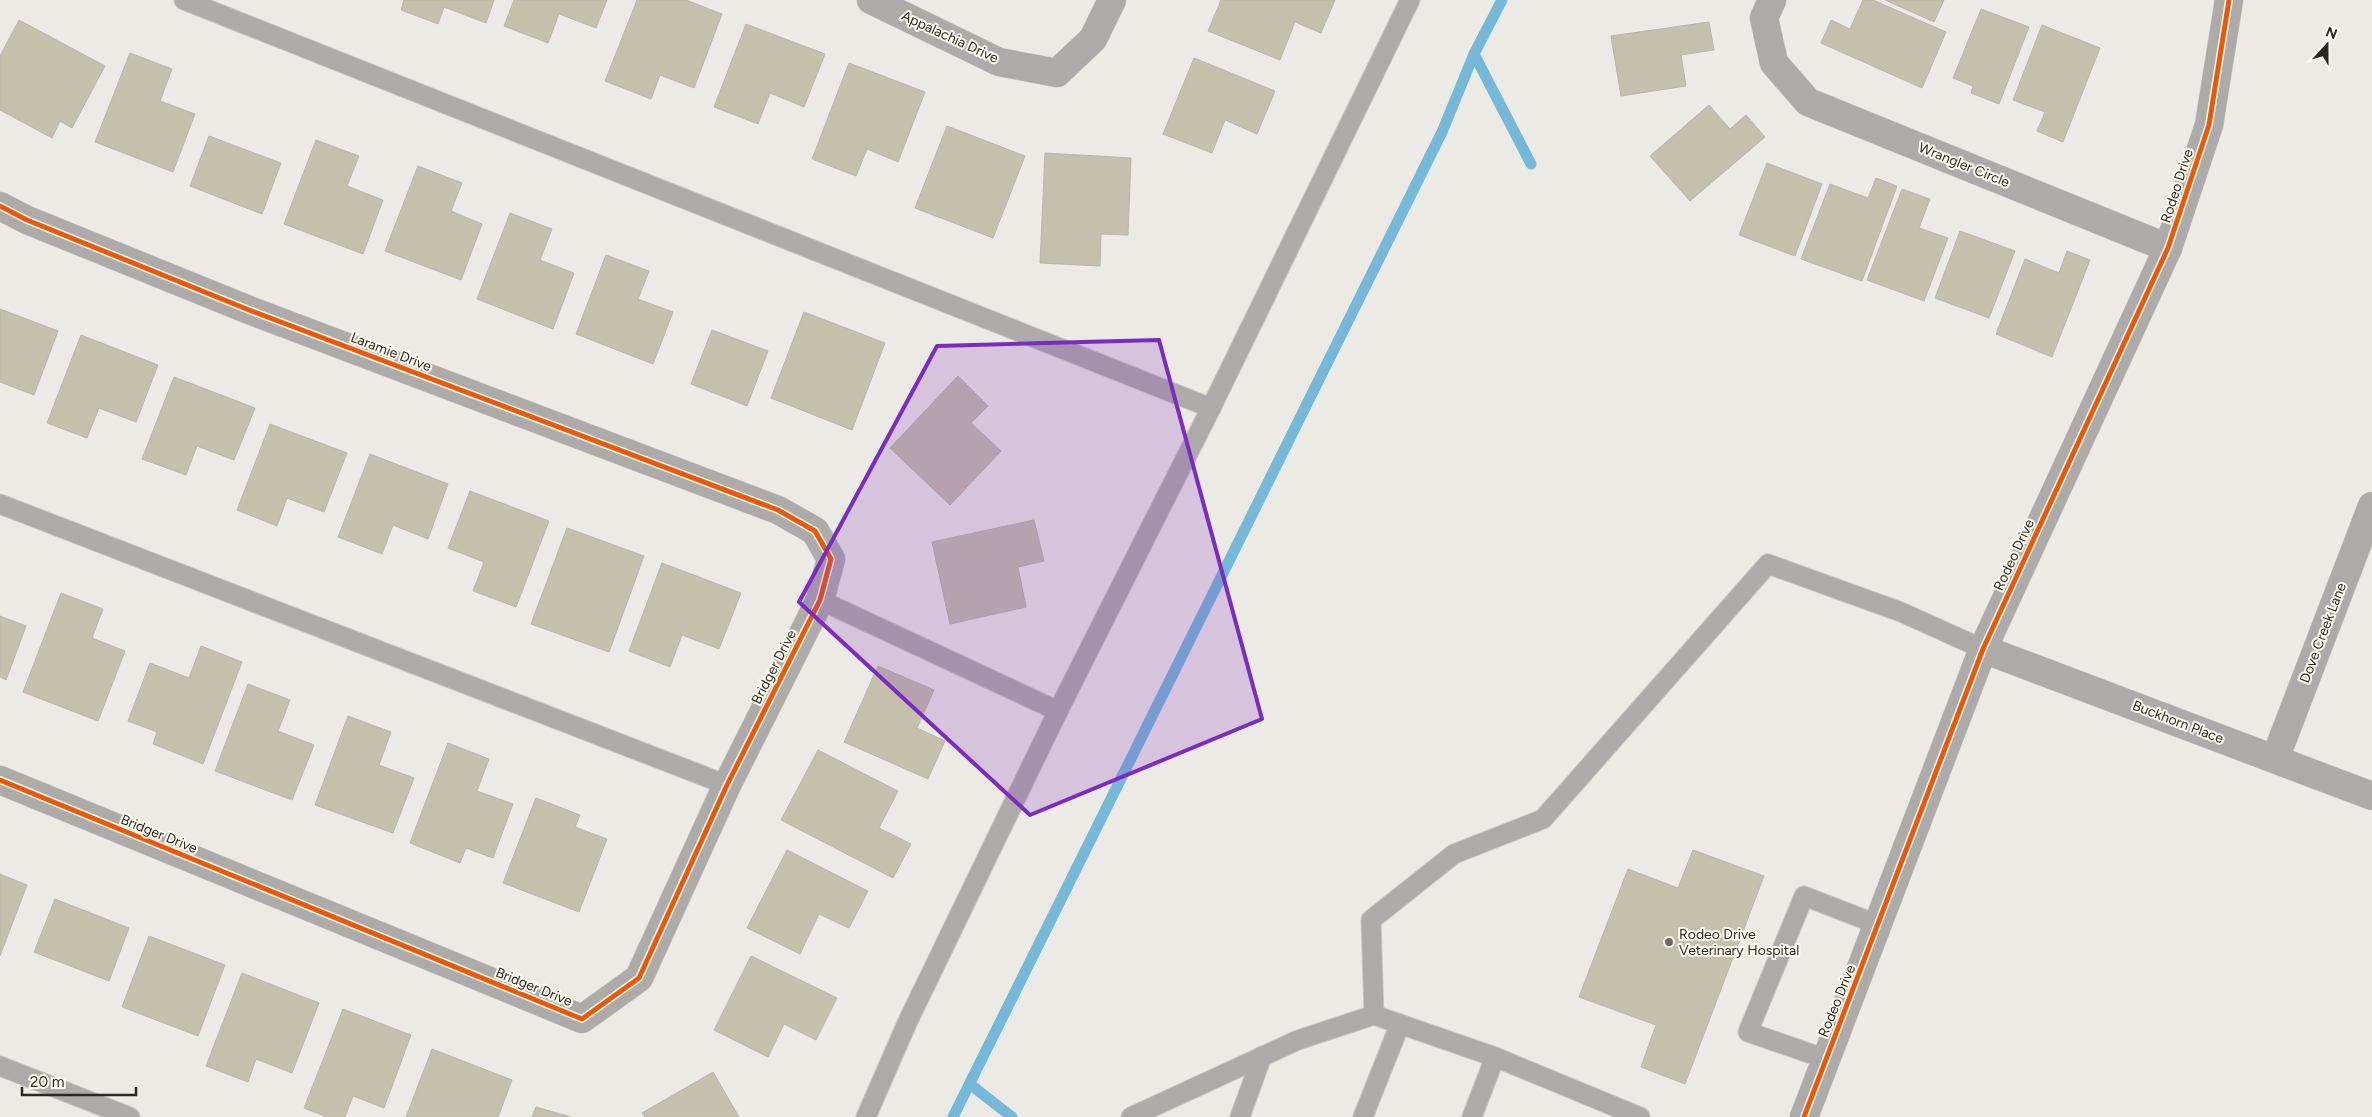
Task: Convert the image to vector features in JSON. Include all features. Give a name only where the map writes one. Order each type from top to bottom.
[{"type":"street","name":"Appalachia Drive","points":[[871,0],[999,62],[1057,73],[1094,38],[1112,0]]},
{"type":"street","name":"Wrangler Circle","points":[[1772,0],[1764,18],[1774,63],[1808,102],[2168,248]]},
{"type":"street","name":"Rodeo Drive","points":[[1804,1117],[1983,649],[2168,248],[2209,125],[2229,0]]},
{"type":"street","name":"Laramie Drive","points":[[0,206],[27,220],[248,310],[778,510]]},
{"type":"street","name":"Dove Creek Lane","points":[[2275,759],[2372,506]]},
{"type":"street","name":"Bridger Drive","points":[[0,780],[582,1019],[639,978],[727,785],[820,600],[831,559],[815,531],[778,510]]},
{"type":"street","name":"Buckhorn Place","points":[[1983,649],[2372,796]]},
{"type":"lane","points":[[184,0],[1210,408]]},
{"type":"lane","points":[[866,1117],[908,1021],[1058,711],[1210,408],[1410,0]]},
{"type":"lane","points":[[0,504],[727,785]]},
{"type":"lane","points":[[1374,1015],[1371,920],[1454,854],[1543,819],[1768,564],[1901,612],[1983,649]]},
{"type":"lane","points":[[820,600],[1058,711]]},
{"type":"lane","points":[[1826,1059],[1748,1032],[1804,896],[1879,925]]},
{"type":"lane","points":[[1131,1117],[1298,1040],[1374,1015],[1494,1057],[1640,1117]]},
{"type":"lane","points":[[1363,1117],[1400,1024]]},
{"type":"lane","points":[[1240,1117],[1262,1056]]},
{"type":"lane","points":[[1472,1117],[1494,1057]]},
{"type":"lane","points":[[0,1066],[130,1117]]},
{"type":"highlighted area","points":[[1159,340],[1262,719],[1030,815],[799,602],[937,346]]},
{"type":"building","points":[[404,0],[494,0],[486,23],[444,7],[438,24],[401,10]]},
{"type":"building","points":[[514,0],[607,0],[596,28],[559,14],[548,43],[504,26]]},
{"type":"building","points":[[637,0],[686,0],[722,14],[694,88],[660,75],[651,99],[605,81]]},
{"type":"building","points":[[1221,0],[1335,0],[1321,33],[1295,22],[1280,60],[1208,31]]},
{"type":"building","points":[[1863,0],[1873,0],[1946,32],[1922,88],[1821,43],[1831,20],[1850,29]]},
{"type":"building","points":[[1885,0],[1944,0],[1934,22]]},
{"type":"building","points":[[1981,9],[2029,27],[1999,104],[1971,93],[1973,86],[1953,78]]},
{"type":"building","points":[[19,20],[105,66],[72,128],[60,121],[52,138],[0,110],[0,56]]},
{"type":"building","points":[[1709,22],[1714,50],[1681,55],[1686,86],[1621,96],[1611,36]]},
{"type":"building","points":[[746,24],[825,54],[804,107],[770,93],[758,124],[714,107]]},
{"type":"building","points":[[2042,25],[2100,48],[2063,142],[2037,131],[2045,112],[2013,100]]},
{"type":"building","points":[[130,53],[172,69],[160,101],[195,114],[173,172],[95,142]]},
{"type":"building","points":[[1194,58],[1275,91],[1257,134],[1225,120],[1212,153],[1163,134]]},
{"type":"building","points":[[849,63],[925,92],[898,162],[867,149],[856,176],[812,159]]},
{"type":"building","points":[[1709,105],[1730,129],[1746,115],[1765,137],[1690,201],[1650,156]]},
{"type":"building","points":[[947,126],[1025,156],[993,238],[915,208]]},
{"type":"building","points":[[209,136],[281,163],[262,214],[190,186]]},
{"type":"building","points":[[316,140],[359,156],[347,186],[383,200],[363,254],[284,224]]},
{"type":"building","points":[[1045,153],[1131,158],[1128,235],[1101,234],[1100,266],[1040,263]]},
{"type":"building","points":[[1767,163],[1822,184],[1795,256],[1739,235]]},
{"type":"building","points":[[418,166],[462,183],[451,211],[482,224],[461,280],[385,251]]},
{"type":"building","points":[[1876,178],[1897,186],[1862,281],[1801,259],[1830,184],[1868,198]]},
{"type":"building","points":[[1902,189],[1930,199],[1919,228],[1948,238],[1924,301],[1867,280]]},
{"type":"building","points":[[510,213],[552,229],[540,260],[574,273],[553,329],[477,299]]},
{"type":"building","points":[[1960,231],[2015,251],[1989,318],[1935,298]]},
{"type":"building","points":[[2067,251],[2090,260],[2052,357],[1996,334],[2025,259],[2059,273]]},
{"type":"building","points":[[606,255],[649,271],[638,299],[673,312],[653,364],[576,334]]},
{"type":"building","points":[[0,309],[58,331],[34,395],[0,382]]},
{"type":"building","points":[[804,312],[885,343],[852,430],[771,398]]},
{"type":"building","points":[[712,330],[768,351],[747,406],[691,384]]},
{"type":"building","points":[[81,335],[158,365],[136,422],[99,408],[87,438],[47,423]]},
{"type":"building","points":[[958,376],[988,406],[971,423],[1001,451],[950,505],[890,448]]},
{"type":"building","points":[[174,377],[255,408],[234,460],[197,446],[186,475],[142,459]]},
{"type":"building","points":[[270,424],[347,453],[324,512],[287,498],[277,526],[237,510]]},
{"type":"building","points":[[370,454],[448,484],[428,539],[393,525],[382,554],[338,537]]},
{"type":"building","points":[[470,491],[549,521],[516,607],[473,591],[484,562],[448,548]]},
{"type":"building","points":[[1034,520],[1044,561],[1018,567],[1026,607],[950,624],[932,542]]},
{"type":"building","points":[[567,528],[644,556],[609,652],[531,624]]},
{"type":"building","points":[[662,563],[741,593],[719,649],[682,635],[670,667],[629,651]]},
{"type":"building","points":[[61,593],[103,609],[92,638],[125,651],[98,721],[23,692]]},
{"type":"building","points":[[0,616],[26,626],[6,680],[0,677]]},
{"type":"building","points":[[201,646],[242,662],[203,764],[153,744],[157,732],[128,721],[150,663],[189,678]]},
{"type":"building","points":[[878,666],[934,690],[917,728],[945,741],[928,779],[844,742]]},
{"type":"building","points":[[248,684],[290,700],[278,731],[314,745],[292,800],[215,771]]},
{"type":"building","points":[[348,716],[391,732],[379,765],[414,778],[393,833],[315,805]]},
{"type":"building","points":[[448,743],[489,759],[477,791],[513,804],[493,858],[466,848],[460,863],[410,843]]},
{"type":"building","points":[[818,750],[898,791],[879,828],[911,844],[893,878],[781,820]]},
{"type":"building","points":[[536,798],[580,815],[575,827],[607,839],[579,912],[503,883]]},
{"type":"building","points":[[787,850],[868,891],[849,928],[819,914],[800,954],[747,928]]},
{"type":"building","name":"Rodeo Drive Veterinary Hospital","points":[[1693,850],[1764,876],[1685,1084],[1641,1067],[1656,1025],[1579,997],[1628,869],[1678,888]]},
{"type":"building","points":[[0,874],[27,885],[0,956]]},
{"type":"building","points":[[55,899],[129,928],[109,981],[34,952]]},
{"type":"building","points":[[149,936],[225,965],[198,1036],[122,1007]]},
{"type":"building","points":[[751,956],[837,998],[816,1040],[784,1024],[768,1057],[714,1030]]},
{"type":"building","points":[[242,973],[319,1003],[292,1073],[256,1059],[248,1082],[206,1066]]},
{"type":"building","points":[[343,1009],[411,1035],[384,1108],[353,1096],[345,1117],[327,1117],[304,1108]]},
{"type":"building","points":[[432,1049],[512,1080],[498,1117],[406,1117]]},
{"type":"building","points":[[713,1072],[739,1117],[645,1117],[642,1113]]},
{"type":"building","points":[[536,1107],[571,1117],[532,1117]]},
{"type":"waterway","points":[[953,1117],[1442,132],[1474,54],[1502,0]]},
{"type":"waterway","points":[[1474,54],[1531,164]]},
{"type":"waterway","points":[[971,1085],[1012,1117]]},
{"type":"cycle path","points":[[1804,1117],[1983,649],[2168,248],[2209,125],[2229,0]]},
{"type":"cycle path","points":[[0,206],[27,220],[249,310],[778,510],[815,531],[831,559],[820,600],[727,785],[639,978],[582,1019],[0,780]]},
{"type":"place","name":"Rodeo Drive Veterinary Hospital","points":[[1669,942]]}]
